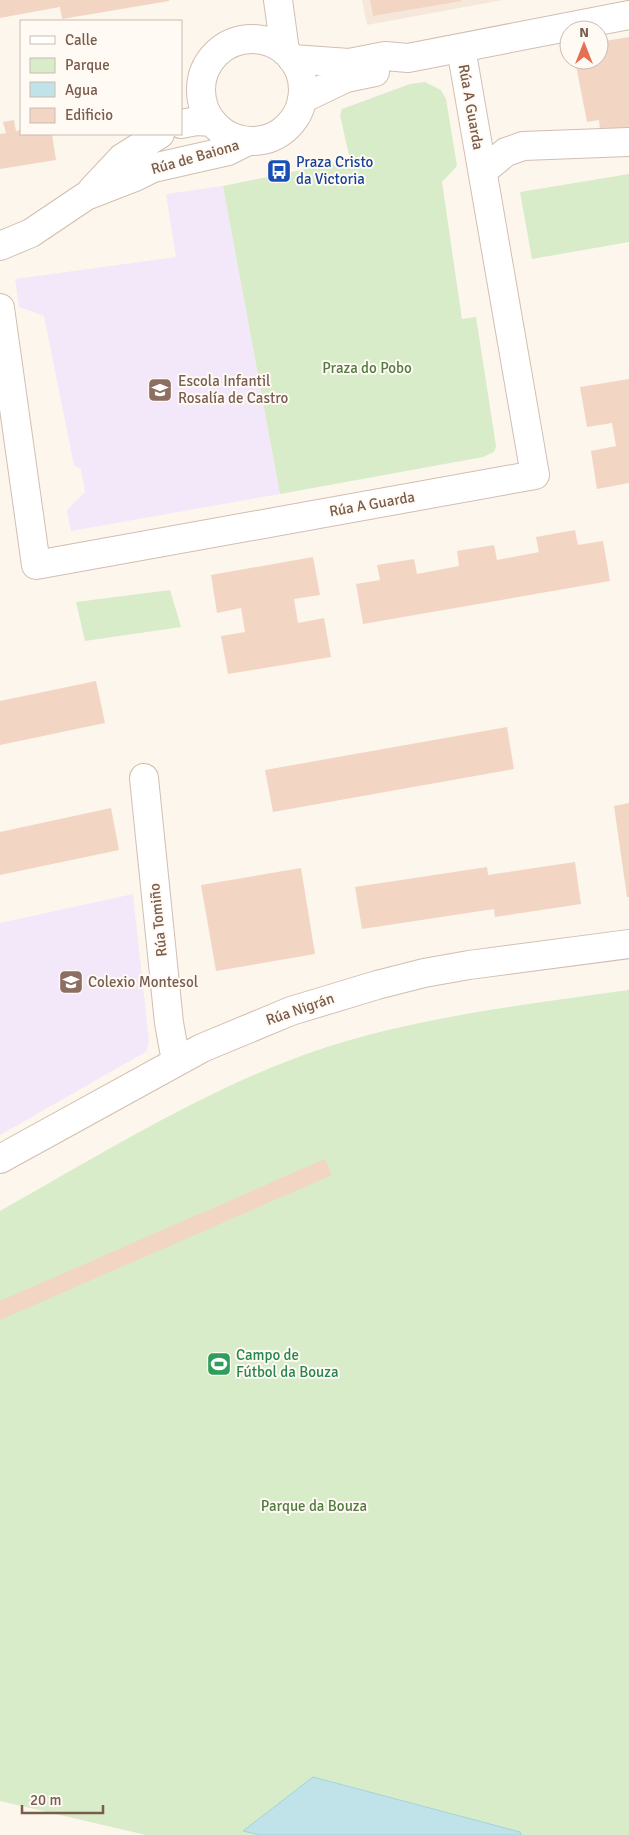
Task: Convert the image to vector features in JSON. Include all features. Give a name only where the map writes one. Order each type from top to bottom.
[{"type":"street","points":[[278,0],[288,55]]},
{"type":"street","name":"Rúa de Baiona","points":[[288,55],[349,63],[385,56],[408,58],[629,15]]},
{"type":"street","name":"Rúa de Baiona","points":[[254,39],[270,42],[288,55],[302,78],[302,99],[299,110],[291,123],[279,134],[264,140],[248,141],[231,137],[212,122],[202,101],[200,87],[204,73],[213,56],[237,41],[254,39]]},
{"type":"street","name":"Rúa A Guarda","points":[[0,308],[36,565],[535,475],[461,48]]},
{"type":"street","name":"Rúa de Baiona","points":[[302,99],[346,78],[388,69],[408,58]]},
{"type":"street","name":"Rúa de Baiona","points":[[182,124],[197,121],[212,122]]},
{"type":"street","name":"Rúa de Baiona","points":[[0,246],[31,233],[86,196],[122,158],[158,135]]},
{"type":"street","name":"Rúa de Baiona","points":[[86,196],[153,168],[228,151],[248,141]]},
{"type":"street","points":[[482,171],[506,152],[522,146],[629,142]]},
{"type":"street","points":[[0,268],[31,233]]},
{"type":"street","name":"Rúa Tomiño","points":[[144,778],[168,1023],[176,1061]]},
{"type":"street","name":"Rúa Nigrán","points":[[0,1159],[176,1061],[256,1024],[331,998],[377,985],[469,965],[629,944]]},
{"type":"shaded area","points":[[362,0],[503,0],[367,25]]},
{"type":"shaded area","name":"Escola Infantil Rosalía de Castro","points":[[223,186],[280,494],[71,531],[67,510],[85,492],[81,469],[74,465],[44,316],[19,307],[15,279],[176,257],[166,194]]},
{"type":"shaded area","name":"Colexio Montesol","points":[[133,894],[149,1041],[147,1051],[0,1135],[0,923]]},
{"type":"green space","name":"Praza do Pobo","points":[[425,82],[441,90],[446,99],[457,166],[442,182],[462,319],[476,317],[496,446],[494,452],[483,457],[280,494],[223,186],[350,160],[340,115],[342,109],[410,84]]},
{"type":"green space","points":[[629,174],[629,242],[532,259],[520,192]]},
{"type":"green space","points":[[170,590],[181,627],[85,641],[76,602]]},
{"type":"green space","name":"Parque da Bouza","points":[[629,990],[629,1835],[146,1835],[0,1801],[0,1211],[117,1144],[198,1101],[280,1064],[321,1049],[396,1028],[434,1020],[513,1006]]},
{"type":"water","points":[[313,1777],[520,1832],[521,1835],[260,1835],[243,1831]]},
{"type":"building","points":[[0,0],[169,1],[62,19],[60,7],[0,18]]},
{"type":"building","points":[[370,0],[461,0],[461,1],[373,16]]},
{"type":"building","points":[[629,37],[629,129],[600,131],[599,120],[587,122],[577,70],[609,70],[609,40]]},
{"type":"building","points":[[14,120],[16,131],[20,130],[20,135],[52,135],[56,160],[0,169],[0,134],[6,133],[3,122]]},
{"type":"building","points":[[629,379],[629,483],[597,489],[591,451],[616,446],[612,423],[587,427],[580,387]]},
{"type":"building","points":[[575,530],[578,545],[603,541],[610,581],[363,624],[356,584],[380,580],[377,565],[414,559],[417,574],[459,566],[457,551],[494,545],[497,560],[539,552],[536,537]]},
{"type":"building","points":[[313,557],[320,595],[294,599],[298,623],[324,618],[331,657],[228,674],[221,636],[245,632],[241,608],[217,613],[211,575]]},
{"type":"building","points":[[96,681],[105,723],[0,745],[0,701]]},
{"type":"building","points":[[507,727],[514,769],[273,812],[265,770]]},
{"type":"building","points":[[629,803],[629,897],[627,897],[614,806]]},
{"type":"building","points":[[111,808],[119,850],[0,875],[0,832]]},
{"type":"building","points":[[575,862],[581,904],[495,917],[494,909],[362,929],[355,887],[487,867],[488,875]]},
{"type":"building","points":[[301,868],[315,954],[216,971],[201,885]]},
{"type":"building","points":[[325,1159],[332,1175],[0,1320],[0,1301]]},
{"type":"place","name":"Praza Cristo da Victoria","points":[[279,171]]},
{"type":"place","name":"Escola Infantil Rosalía de Castro","points":[[160,390]]},
{"type":"place","name":"Colexio Montesol","points":[[71,982]]},
{"type":"place","name":"Campo de Fútbol da Bouza","points":[[219,1364]]}]
